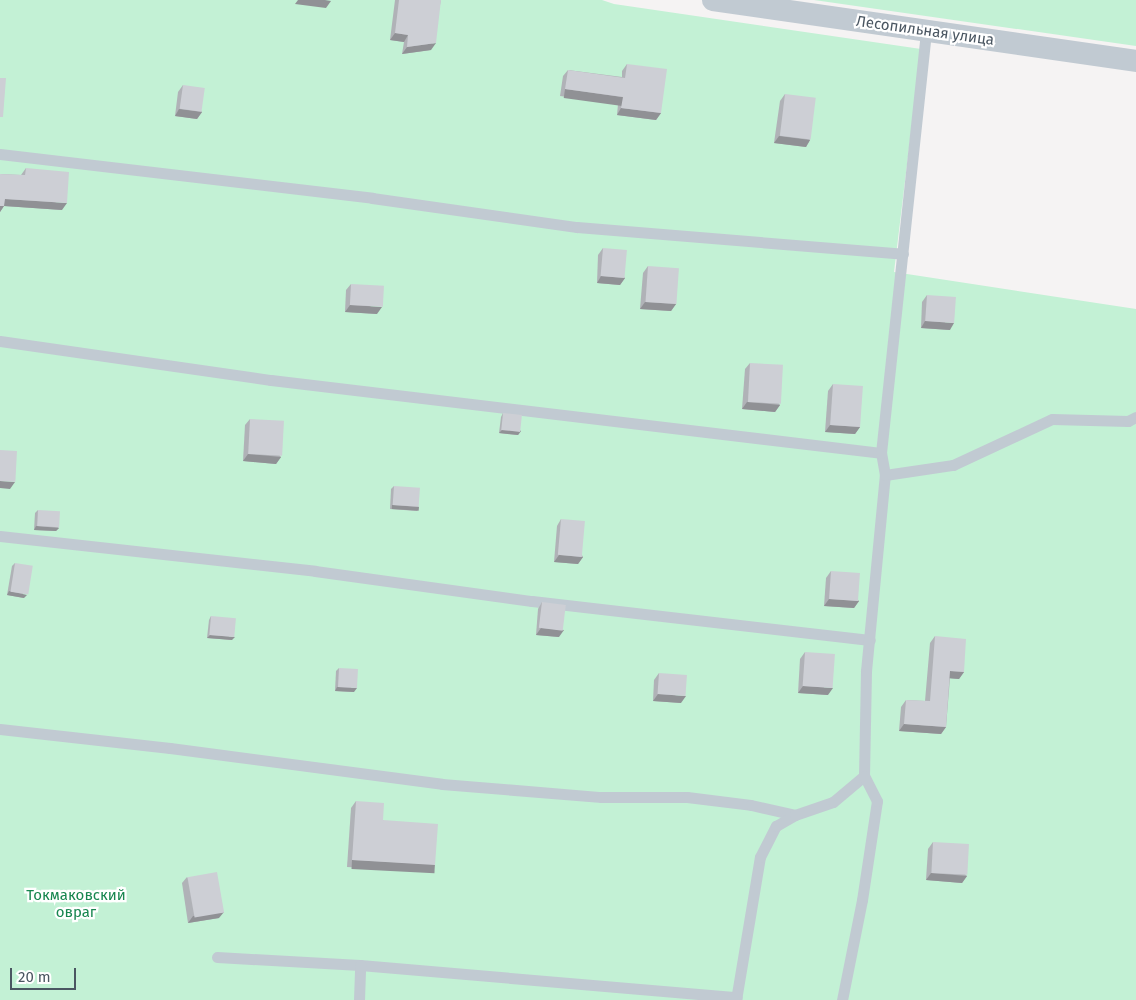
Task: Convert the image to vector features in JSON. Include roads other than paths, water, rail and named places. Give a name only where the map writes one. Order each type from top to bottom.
[{"type":"street","name":"Лесопильная улица","points":[[713,0],[1136,61]]},
{"type":"lane","points":[[842,1000],[862,900],[877,801],[864,776],[866,671],[885,475],[881,453],[926,31]]},
{"type":"lane","points":[[0,154],[372,198],[577,227],[903,254]]},
{"type":"lane","points":[[0,341],[290,382],[881,453]]},
{"type":"lane","points":[[885,475],[953,465],[1052,419],[1128,421],[1136,417]]},
{"type":"lane","points":[[0,536],[315,571],[532,601],[870,640]]},
{"type":"lane","points":[[0,729],[170,748],[442,784],[601,798],[687,797],[751,805],[795,815]]},
{"type":"lane","points":[[217,957],[360,966],[736,998],[760,857],[776,826],[795,815],[833,802],[864,776]]},
{"type":"lane","points":[[359,1000],[360,966]]},
{"type":"park label","name":"Токмаковский овраг","points":[[76,904]]}]
